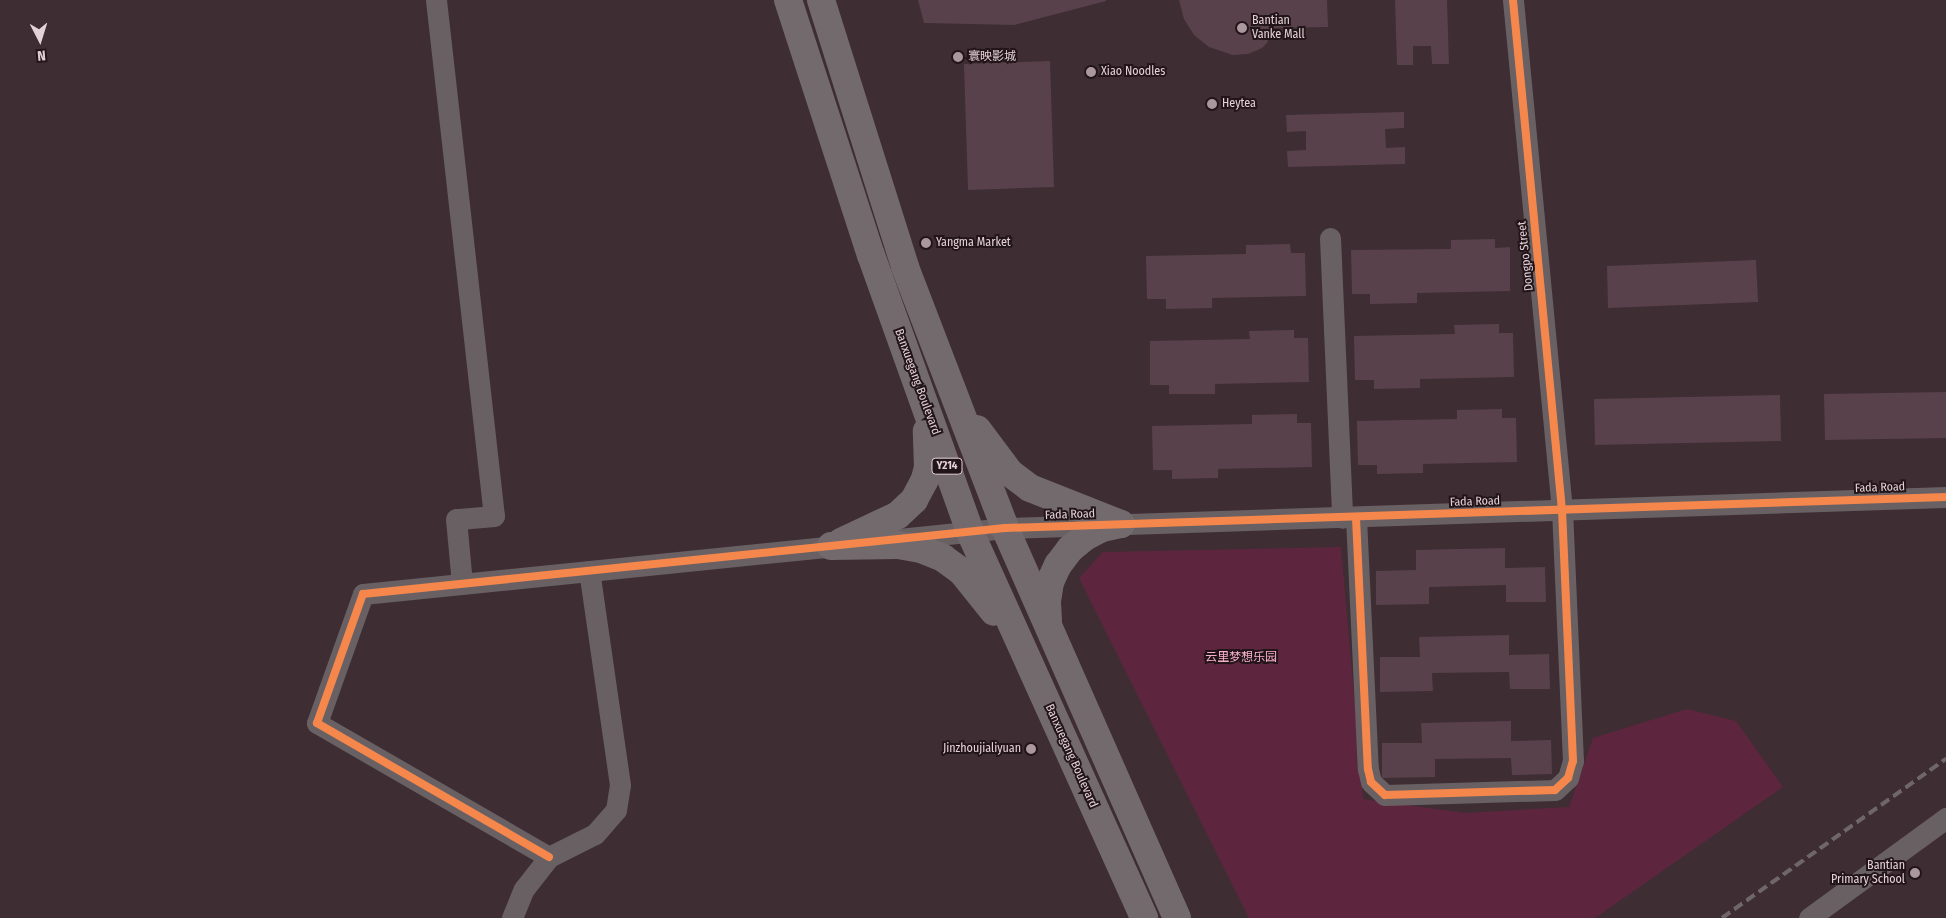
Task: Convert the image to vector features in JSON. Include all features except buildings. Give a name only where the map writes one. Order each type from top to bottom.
[{"type":"main road","name":"Banxuegang Boulevard","points":[[788,0],[871,255],[970,532],[1144,918]]},
{"type":"main road","name":"Y214","points":[[822,0],[904,267],[1005,528],[1177,918]]},
{"type":"main road","points":[[955,398],[1002,463],[1020,481],[1042,494],[1121,524]]},
{"type":"main road","points":[[831,546],[898,515],[914,500],[922,485],[928,467],[926,406]]},
{"type":"main road","points":[[1054,639],[1048,620],[1047,601],[1050,582],[1058,564],[1070,549],[1085,537],[1102,528],[1121,524]]},
{"type":"main road","points":[[831,546],[898,545],[921,549],[943,558],[962,572],[1022,648]]},
{"type":"street","points":[[436,0],[494,516],[456,520],[462,584]]},
{"type":"street","name":"Dongpo Street","points":[[1330,238],[1349,518],[1368,769],[1371,782],[1385,795],[1555,790],[1568,778],[1573,762],[1562,510],[1512,0]]},
{"type":"street","name":"Fada Road","points":[[549,857],[317,723],[363,594],[1005,528],[1946,497]]},
{"type":"street","points":[[512,918],[524,889],[549,857],[595,834],[616,810],[620,785],[589,571]]},
{"type":"street","points":[[1809,918],[1946,818]]},
{"type":"green space","name":"云里梦想乐园","points":[[1341,547],[1363,799],[1465,813],[1569,807],[1593,738],[1687,709],[1736,721],[1783,787],[1595,918],[1249,918],[1079,578],[1103,552]]},
{"type":"railway","points":[[1722,918],[1946,759]]},
{"type":"cycle path","points":[[1356,518],[1368,769],[1371,782],[1385,795],[1555,790],[1568,778],[1573,761],[1562,510],[1513,0]]},
{"type":"cycle path","points":[[549,857],[317,723],[363,594],[1005,528],[1946,497]]},
{"type":"place","name":"Bantian Vanke Mall","points":[[1242,28]]},
{"type":"place","name":"寰映影城","points":[[958,57]]},
{"type":"place","name":"Xiao Noodles","points":[[1091,72]]},
{"type":"place","name":"Heytea","points":[[1212,104]]},
{"type":"place","name":"Yangma Market","points":[[926,243]]},
{"type":"place","name":"Jinzhoujialiyuan","points":[[1031,749]]},
{"type":"place","name":"Bantian Primary School","points":[[1915,873]]}]
